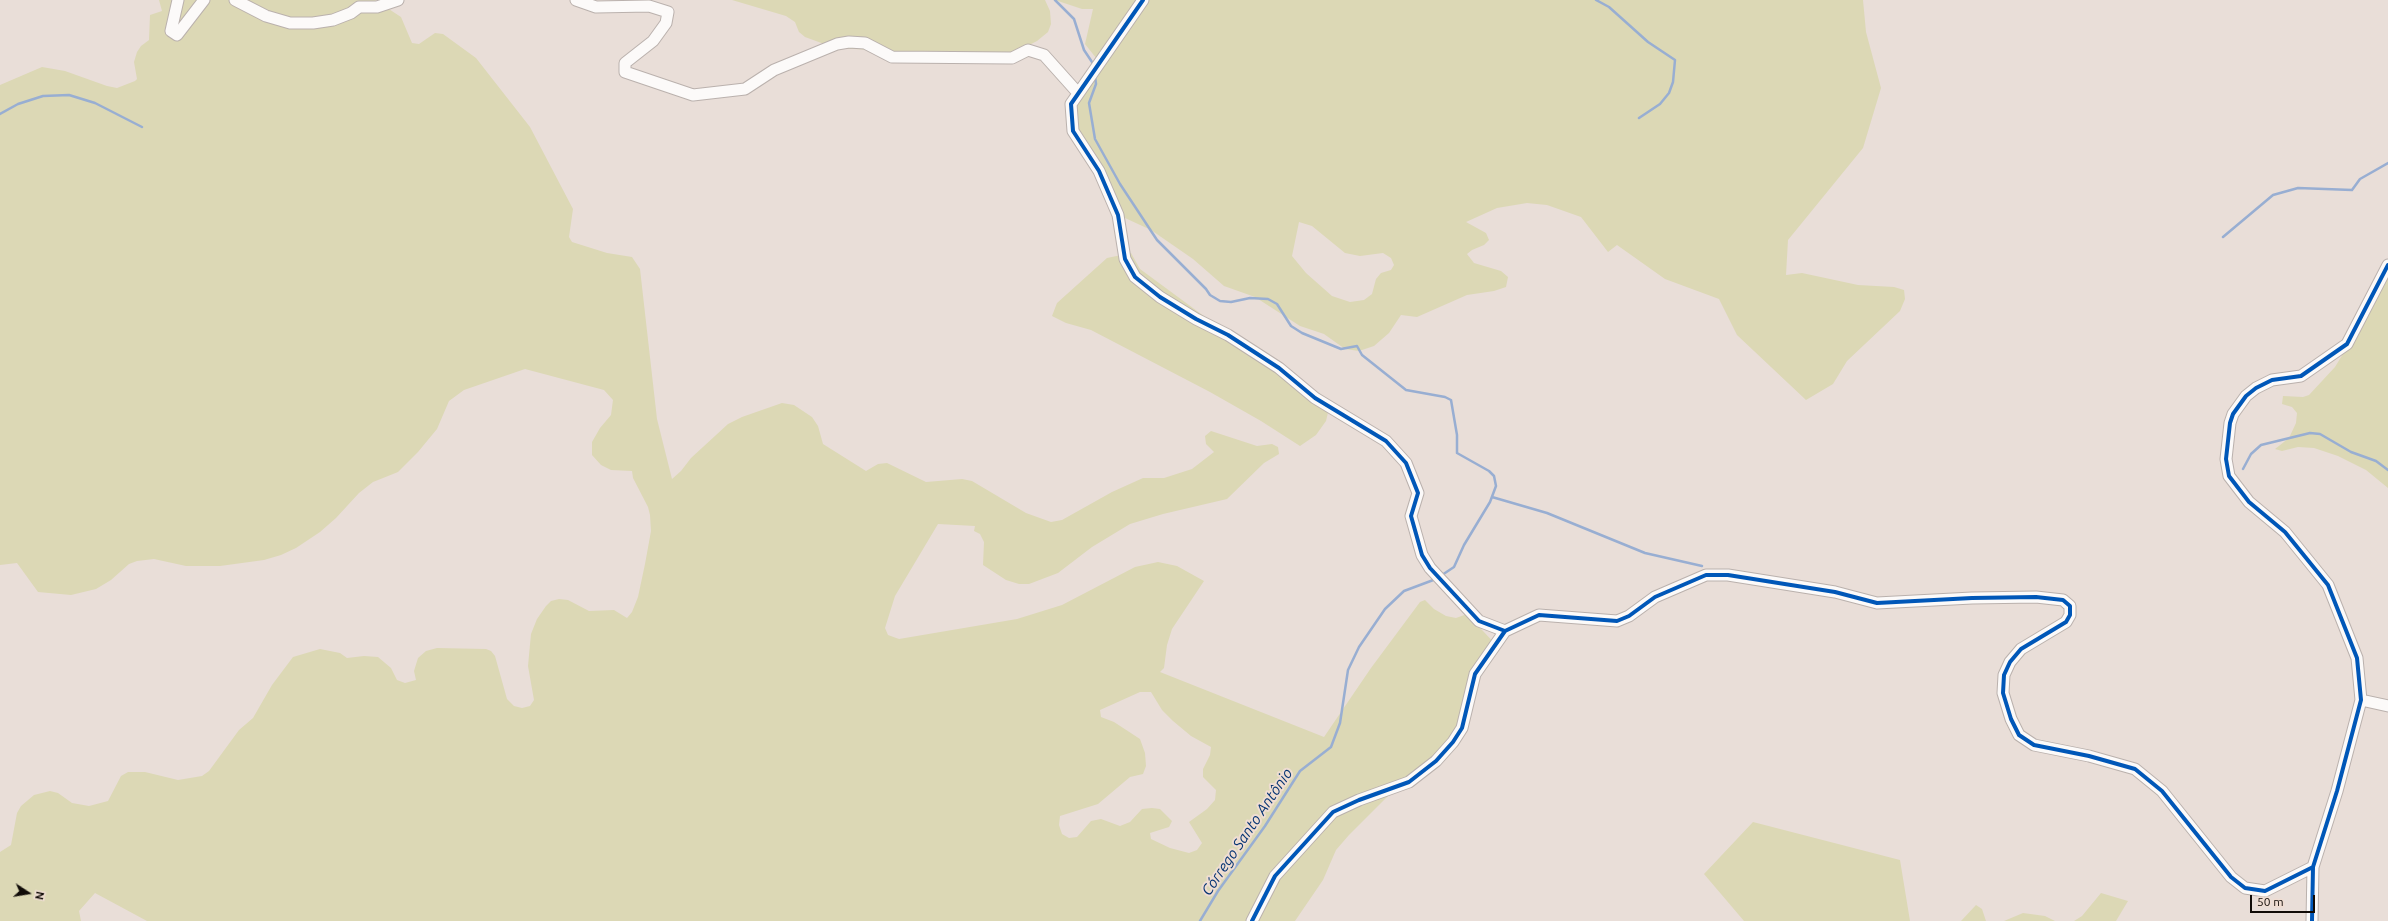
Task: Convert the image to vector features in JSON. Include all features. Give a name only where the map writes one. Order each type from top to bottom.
[{"type":"street","points":[[178,0],[171,31],[177,35],[204,0]]},
{"type":"street","points":[[235,0],[266,16],[290,23],[313,23],[333,20],[351,13],[359,7],[377,7],[398,0]]},
{"type":"street","points":[[576,0],[596,7],[649,6],[668,12],[666,23],[653,41],[625,63],[625,72],[693,95],[745,89],[774,70],[837,44],[849,42],[865,43],[892,57],[1012,58],[1028,50],[1044,55],[1078,93]]},
{"type":"street","points":[[1143,0],[1071,104],[1073,131],[1099,170],[1118,215],[1125,259],[1136,277],[1160,296],[1196,320],[1228,335],[1279,368],[1315,398],[1386,441],[1406,463],[1418,492],[1411,516],[1422,555],[1434,573],[1479,621],[1505,631]]},
{"type":"street","points":[[2312,921],[2313,866],[2337,791],[2361,700],[2357,658],[2328,585],[2285,532],[2235,487],[2229,476],[2226,459],[2230,423],[2233,414],[2246,396],[2272,380],[2301,376],[2347,344],[2388,265]]},
{"type":"street","points":[[1252,921],[1274,876],[1333,812],[1359,800],[1409,782],[1436,761],[1453,742],[1462,728],[1475,674],[1505,631],[1539,615],[1617,621],[1629,616],[1655,597],[1706,575],[1728,576],[1835,592],[1878,604],[1979,598],[2036,597],[2064,600],[2070,606],[2070,615],[2066,622],[2021,649],[2010,662],[2004,675],[2003,693],[2010,719],[2019,735],[2034,745],[2089,756],[2134,769],[2162,791],[2230,877],[2245,888],[2265,891],[2313,866]]},
{"type":"street","points":[[2361,700],[2388,706]]},
{"type":"shaded area","points":[[159,0],[375,0],[401,17],[412,43],[419,44],[435,33],[443,34],[476,58],[530,127],[573,209],[569,237],[572,242],[607,253],[632,257],[640,269],[657,419],[672,479],[681,471],[691,458],[728,424],[742,417],[782,403],[794,405],[812,417],[818,426],[823,444],[866,471],[878,464],[887,463],[926,482],[962,479],[972,481],[1026,513],[1051,522],[1062,520],[1112,492],[1143,478],[1164,478],[1192,469],[1214,452],[1206,444],[1205,436],[1211,431],[1257,446],[1272,444],[1278,447],[1279,454],[1264,463],[1227,499],[1163,514],[1130,524],[1092,547],[1058,573],[1029,584],[1019,584],[1006,580],[983,565],[984,542],[980,534],[974,531],[975,526],[938,524],[895,596],[885,628],[888,635],[899,639],[1017,619],[1062,605],[1135,567],[1158,562],[1177,566],[1204,581],[1172,629],[1167,645],[1164,668],[1160,672],[1324,737],[1371,668],[1420,602],[1425,600],[1434,609],[1446,616],[1456,618],[1467,614],[1499,648],[1488,653],[1453,740],[1386,798],[1349,835],[1336,850],[1323,880],[1295,921],[147,921],[95,893],[79,911],[81,921],[0,921],[0,852],[11,845],[17,813],[21,806],[34,795],[50,791],[58,793],[72,803],[89,806],[108,801],[121,776],[128,772],[145,772],[178,780],[202,776],[209,771],[239,730],[253,718],[272,685],[293,657],[320,649],[340,653],[347,658],[364,656],[378,657],[391,668],[397,680],[405,683],[416,680],[414,671],[418,658],[426,651],[437,648],[486,649],[491,651],[495,656],[507,699],[514,706],[522,708],[530,706],[534,700],[528,666],[531,634],[537,619],[551,601],[559,599],[568,600],[589,611],[614,610],[627,618],[632,612],[638,597],[651,531],[648,507],[633,478],[632,471],[611,470],[601,465],[592,455],[592,442],[600,428],[611,415],[613,400],[604,390],[525,369],[464,390],[449,401],[437,429],[418,452],[398,472],[373,482],[359,493],[336,518],[320,532],[296,548],[281,555],[264,560],[220,566],[186,566],[154,559],[137,561],[129,564],[111,580],[96,589],[71,595],[38,592],[17,563],[0,565],[0,85],[42,67],[65,71],[107,86],[117,88],[135,81],[137,79],[134,62],[137,52],[141,46],[149,40],[150,15],[162,11]],"holes":[[[1140,692],[1151,692],[1162,710],[1173,721],[1191,736],[1211,747],[1210,755],[1203,769],[1203,777],[1216,790],[1215,800],[1207,809],[1189,822],[1202,843],[1197,850],[1189,853],[1170,848],[1151,839],[1150,833],[1169,827],[1172,821],[1160,809],[1152,808],[1142,809],[1130,822],[1120,826],[1101,819],[1091,821],[1077,837],[1069,838],[1062,834],[1059,825],[1060,816],[1098,804],[1130,777],[1143,774],[1146,766],[1145,753],[1140,739],[1114,722],[1101,717],[1100,710]]]},
{"type":"shaded area","points":[[732,0],[1045,0],[1050,11],[1051,24],[1048,32],[1037,41],[1006,57],[835,48],[805,37],[799,32],[795,22],[786,16]]},
{"type":"shaded area","points":[[1055,0],[1863,0],[1866,32],[1881,88],[1863,148],[1788,240],[1786,275],[1802,273],[1858,285],[1894,287],[1904,290],[1905,299],[1900,311],[1847,361],[1833,384],[1806,400],[1737,335],[1719,299],[1665,279],[1617,245],[1608,252],[1581,217],[1547,205],[1527,203],[1497,208],[1466,222],[1486,233],[1489,240],[1484,245],[1467,254],[1474,263],[1501,271],[1508,277],[1506,287],[1494,291],[1467,295],[1417,317],[1401,315],[1389,333],[1374,346],[1359,351],[1345,349],[1324,334],[1300,326],[1255,297],[1224,286],[1193,259],[1151,230],[1125,218],[1069,119],[1100,63],[1085,44],[1093,9],[1082,9]],"holes":[[[1299,222],[1312,226],[1345,253],[1360,256],[1383,253],[1391,258],[1394,265],[1391,270],[1381,273],[1376,279],[1372,294],[1364,300],[1350,302],[1332,296],[1306,273],[1292,256]]]},
{"type":"shaded area","points":[[1131,253],[1140,269],[1235,339],[1330,404],[1326,421],[1316,435],[1300,446],[1261,421],[1210,392],[1091,330],[1066,323],[1052,316],[1057,303],[1107,258]]},
{"type":"shaded area","points":[[2388,259],[2388,488],[2366,470],[2338,456],[2314,448],[2298,447],[2282,451],[2275,449],[2289,438],[2296,423],[2297,413],[2292,407],[2282,404],[2283,396],[2303,397],[2309,395],[2335,367],[2360,326]]},
{"type":"shaded area","points":[[1753,822],[1900,860],[1910,921],[1744,921],[1704,874]]},
{"type":"shaded area","points":[[2101,893],[2128,901],[2116,921],[2074,921],[2082,916]]},
{"type":"shaded area","points":[[1976,905],[1982,909],[1986,921],[1961,921]]},
{"type":"shaded area","points":[[2023,913],[2045,916],[2055,921],[2004,921]]},
{"type":"waterway","name":"Córrego Santo Antônio","points":[[1055,0],[1074,19],[1084,50],[1094,65]]},
{"type":"waterway","points":[[1596,0],[1609,7],[1648,42],[1675,60],[1673,82],[1669,93],[1660,104],[1639,118]]},
{"type":"waterway","name":"Córrego Santo Antônio","points":[[1095,76],[1096,84],[1089,103],[1095,139],[1120,184],[1157,240],[1206,289],[1210,295],[1220,301],[1231,302],[1250,298],[1268,299],[1277,304],[1291,326],[1302,333],[1341,349],[1357,346],[1362,355],[1406,390],[1445,397],[1451,400],[1457,435],[1457,453],[1489,471],[1494,476],[1496,486],[1490,502],[1464,545],[1454,567],[1442,575]]},
{"type":"waterway","points":[[0,114],[18,104],[43,96],[69,95],[95,103],[142,127]]},
{"type":"waterway","points":[[2223,237],[2273,195],[2298,188],[2352,190],[2360,179],[2388,163]]},
{"type":"waterway","points":[[2243,469],[2251,454],[2261,445],[2310,433],[2320,434],[2351,452],[2376,461],[2388,470]]},
{"type":"waterway","points":[[1492,497],[1547,513],[1645,553],[1702,566]]},
{"type":"waterway","name":"Córrego Santo Antônio","points":[[1200,921],[1218,891],[1265,826],[1300,771],[1331,747],[1340,723],[1348,670],[1359,647],[1385,609],[1404,591],[1436,579]]},
{"type":"cycle path","points":[[1143,0],[1071,104],[1073,131],[1099,171],[1118,215],[1125,259],[1135,277],[1160,297],[1196,319],[1228,335],[1279,368],[1315,398],[1386,441],[1406,463],[1418,493],[1411,516],[1422,555],[1430,568],[1479,621],[1505,631]]},
{"type":"cycle path","points":[[2312,921],[2313,867],[2337,791],[2361,700],[2357,658],[2328,585],[2285,532],[2249,502],[2229,476],[2226,459],[2230,423],[2233,414],[2246,396],[2256,388],[2272,380],[2301,376],[2347,344],[2388,265]]},
{"type":"cycle path","points":[[1252,921],[1275,876],[1333,812],[1359,800],[1409,782],[1436,761],[1453,742],[1462,728],[1475,674],[1505,631],[1539,615],[1617,621],[1629,616],[1655,597],[1706,575],[1728,575],[1835,592],[1877,603],[1972,598],[2036,597],[2063,600],[2070,606],[2070,615],[2066,622],[2021,649],[2010,662],[2004,675],[2003,693],[2011,719],[2019,735],[2034,745],[2089,756],[2135,769],[2162,791],[2231,877],[2245,888],[2265,891],[2313,867]]}]
